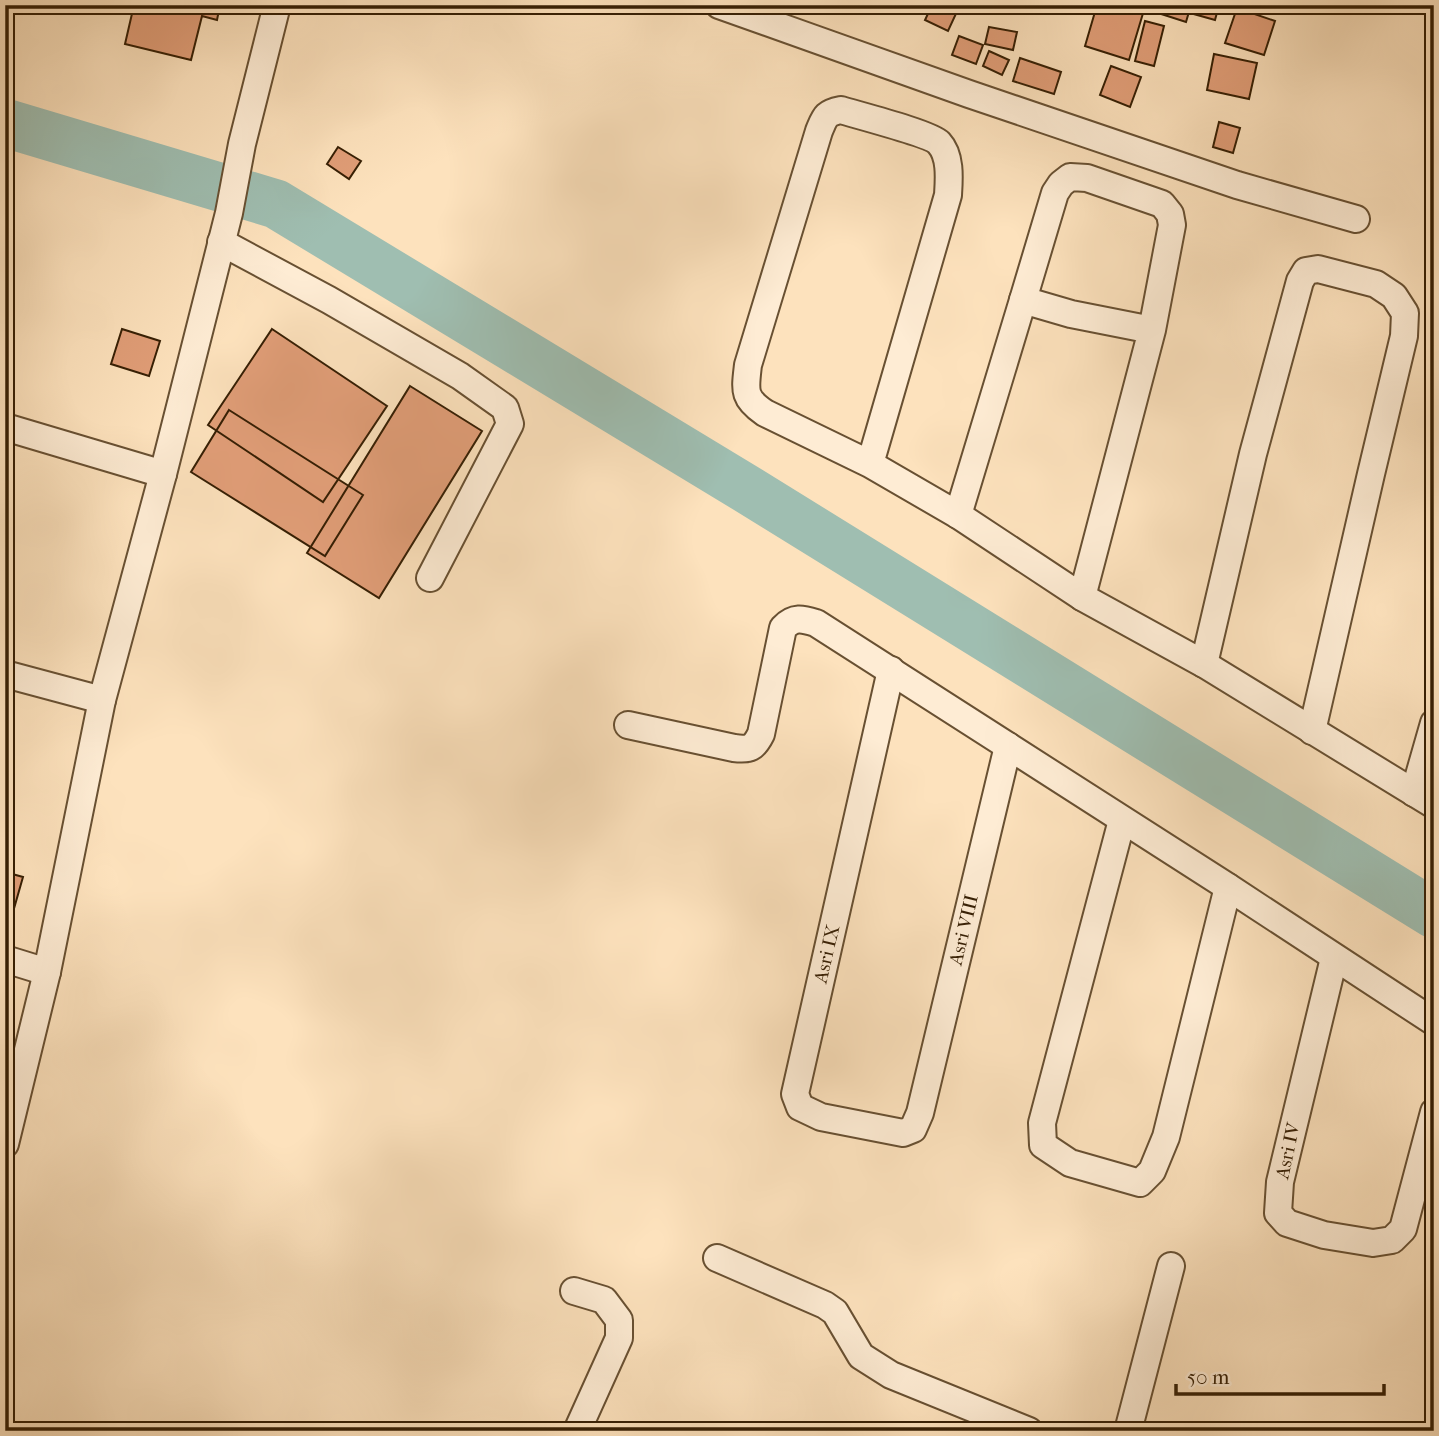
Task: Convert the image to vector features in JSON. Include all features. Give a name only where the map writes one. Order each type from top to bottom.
[{"type":"street","points":[[5,1144],[47,972],[102,700],[229,213],[242,145],[277,5]]},
{"type":"street","points":[[719,5],[1237,186],[1356,219]]},
{"type":"street","points":[[870,464],[948,195],[949,179],[946,157],[939,142],[841,110],[829,112],[818,131],[748,365],[745,387],[750,403],[765,413],[870,464],[958,514],[1082,597],[1204,664],[1424,799],[1434,723]]},
{"type":"street","points":[[958,514],[1055,193],[1070,177],[1087,178],[1162,204],[1170,214],[1172,225],[1152,330],[1082,597]]},
{"type":"street","points":[[221,242],[329,300],[460,376],[505,408],[510,424],[430,578]]},
{"type":"street","points":[[1204,664],[1253,454],[1300,281],[1306,271],[1318,269],[1376,285],[1394,296],[1405,313],[1405,336],[1312,731]]},
{"type":"street","points":[[1023,300],[1071,314],[1152,330]]},
{"type":"street","points":[[5,427],[163,474]]},
{"type":"street","points":[[628,725],[734,748],[750,748],[761,734],[783,628],[788,622],[800,618],[816,623],[1434,1022]]},
{"type":"street","name":"Asri IX","points":[[891,670],[795,1094],[800,1107],[821,1117],[903,1133],[913,1129],[920,1113]]},
{"type":"street","points":[[5,674],[102,700]]},
{"type":"street","name":"Asri VIII","points":[[920,1113],[1008,746]]},
{"type":"street","points":[[1122,820],[1042,1123],[1043,1145],[1070,1163],[1140,1183],[1152,1171],[1166,1137],[1228,887]]},
{"type":"street","name":"Asri IV","points":[[1334,958],[1280,1182],[1278,1213],[1287,1223],[1324,1235],[1373,1243],[1392,1240],[1403,1229],[1434,1112]]},
{"type":"street","points":[[5,959],[47,972]]},
{"type":"street","points":[[716,1258],[825,1305],[835,1312],[861,1356],[974,1421],[1029,1431]]},
{"type":"street","points":[[1128,1431],[1171,1266]]},
{"type":"street","points":[[574,1291],[604,1300],[619,1320],[619,1338],[577,1431]]},
{"type":"building","points":[[134,5],[220,5],[217,20],[202,16],[191,60],[125,44]]},
{"type":"building","points":[[932,5],[960,5],[948,31],[925,20]]},
{"type":"building","points":[[1097,5],[1127,5],[1144,10],[1129,60],[1085,46]]},
{"type":"building","points":[[1154,5],[1191,5],[1186,22],[1152,11]]},
{"type":"building","points":[[1192,5],[1219,5],[1215,20],[1190,13]]},
{"type":"building","points":[[1237,8],[1275,21],[1264,55],[1225,43]]},
{"type":"building","points":[[1145,21],[1164,26],[1154,66],[1135,61]]},
{"type":"building","points":[[989,27],[1017,32],[1013,50],[985,44]]},
{"type":"building","points":[[959,36],[983,45],[976,64],[952,55]]},
{"type":"building","points":[[989,51],[1009,60],[1002,75],[983,66]]},
{"type":"building","points":[[1214,54],[1257,63],[1249,99],[1207,90]]},
{"type":"building","points":[[1020,58],[1061,72],[1054,94],[1013,81]]},
{"type":"building","points":[[1111,66],[1141,77],[1130,107],[1100,95]]},
{"type":"building","points":[[1219,122],[1240,128],[1233,153],[1213,147]]},
{"type":"building","points":[[338,147],[361,161],[349,179],[327,164]]},
{"type":"building","points":[[122,329],[160,341],[149,376],[111,364]]},
{"type":"building","points":[[272,329],[387,406],[323,502],[208,425]]},
{"type":"building","points":[[410,386],[482,431],[379,598],[307,553]]},
{"type":"building","points":[[229,410],[363,495],[325,556],[191,472]]},
{"type":"building","points":[[5,872],[23,877],[13,912],[5,910]]},
{"type":"waterway","points":[[5,123],[276,204],[750,491],[1434,914]]}]
